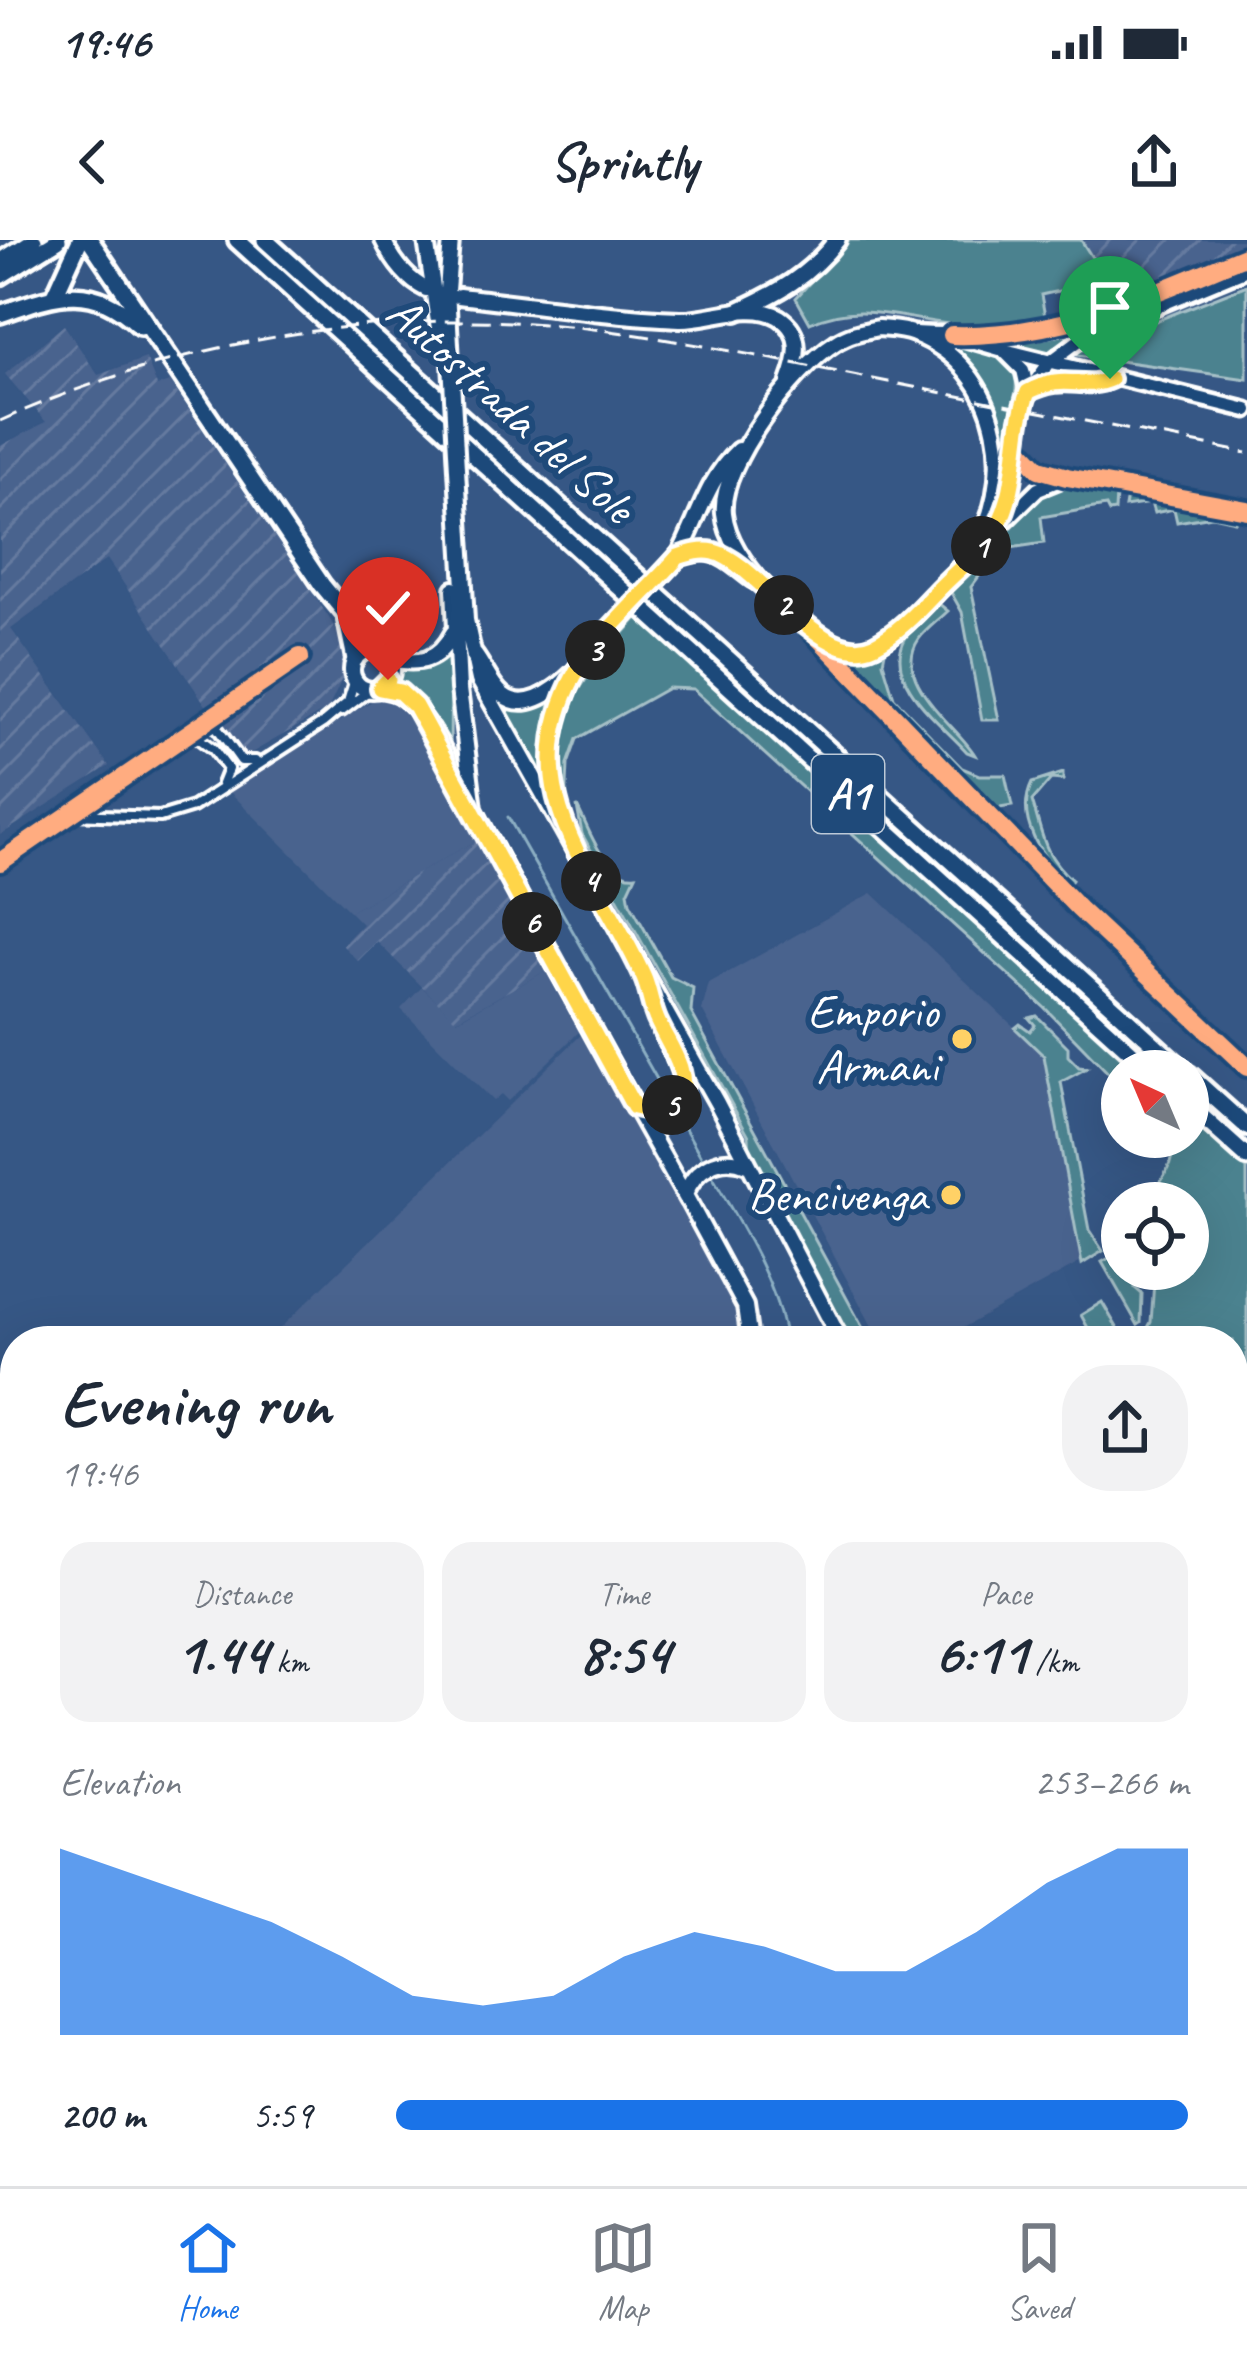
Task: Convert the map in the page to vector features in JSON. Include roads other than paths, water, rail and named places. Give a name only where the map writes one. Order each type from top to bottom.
[{"type":"highway","points":[[0,262],[31,246],[58,240]]},
{"type":"highway","points":[[56,295],[80,240]]},
{"type":"highway","points":[[90,240],[346,617],[382,655]]},
{"type":"highway","name":"Autostrada del Sole","points":[[237,240],[1129,1050]]},
{"type":"highway","name":"Autostrada del Sole","points":[[265,240],[1161,1050]]},
{"type":"highway","points":[[736,312],[794,285],[837,240]]},
{"type":"highway","points":[[0,276],[31,246]]},
{"type":"highway","points":[[0,314],[56,295],[94,296],[118,307],[163,350]]},
{"type":"highway","points":[[346,617],[355,659]]},
{"type":"highway","name":"Autostrada del Sole","points":[[1209,1093],[1247,1127]]},
{"type":"highway","points":[[1209,1123],[1247,1157]]},
{"type":"main road","points":[[383,240],[402,270],[427,289]]},
{"type":"main road","points":[[426,240],[446,356]]},
{"type":"main road","points":[[451,240],[446,356],[453,482],[464,604],[479,680],[717,1103],[834,1326]]},
{"type":"main road","points":[[459,296],[679,319],[736,312],[773,314],[789,324],[797,339],[798,357],[772,410]]},
{"type":"main road","points":[[472,651],[507,698],[524,702],[556,688],[678,557],[721,466],[818,355],[838,340],[878,328],[913,333],[951,357],[980,388],[998,445],[994,504],[969,557],[912,617],[871,647],[846,648],[810,629],[722,555],[698,551],[678,557]]},
{"type":"main road","points":[[742,447],[724,513],[739,553],[768,590]]},
{"type":"main road","points":[[453,482],[456,628],[474,809]]},
{"type":"main road","points":[[456,628],[446,646],[416,664],[364,652],[355,659],[355,679],[400,692],[415,706],[746,1306],[748,1326]]},
{"type":"main road","points":[[376,688],[391,675],[382,655]]},
{"type":"main road","points":[[573,848],[553,788],[550,758],[554,727],[577,670]]},
{"type":"main road","points":[[634,1107],[659,1110],[671,1106],[681,1097],[685,1084],[645,980]]},
{"type":"main road","points":[[687,1198],[691,1180],[717,1162],[735,1160],[747,1165]]},
{"type":"street","points":[[913,333],[1048,329],[1094,317],[1247,255]]},
{"type":"street","points":[[1028,392],[1049,363],[1085,336],[1247,269]]},
{"type":"street","points":[[952,334],[1110,379],[1247,410]]},
{"type":"street","points":[[996,531],[1008,504],[1028,392],[1023,370],[1004,350]]},
{"type":"street","points":[[1028,392],[1059,380],[1100,383],[1110,379]]},
{"type":"street","points":[[1017,446],[1039,469],[1066,478],[1247,510]]},
{"type":"street","points":[[969,557],[1038,489],[1066,478]]},
{"type":"street","points":[[810,629],[1079,909],[1247,1067]]},
{"type":"street","points":[[0,862],[300,657]]},
{"type":"street","points":[[70,814],[175,815],[330,717],[348,702],[355,679]]},
{"type":"street","points":[[330,717],[376,688]]},
{"type":"street","points":[[210,718],[241,761],[268,758]]},
{"type":"street","points":[[190,732],[213,749],[228,770],[219,789]]},
{"type":"waterway","points":[[508,817],[667,1097]]},
{"type":"waterway","points":[[675,1111],[703,1160]]},
{"type":"waterway","points":[[711,1174],[766,1276],[783,1326]]},
{"type":"railway","points":[[0,421],[69,393],[213,349],[361,326],[511,322],[690,344],[1247,453]]},
{"type":"place","name":"Emporio Armani","points":[[962,1039]]},
{"type":"place","name":"Bencivenga","points":[[951,1195]]}]
